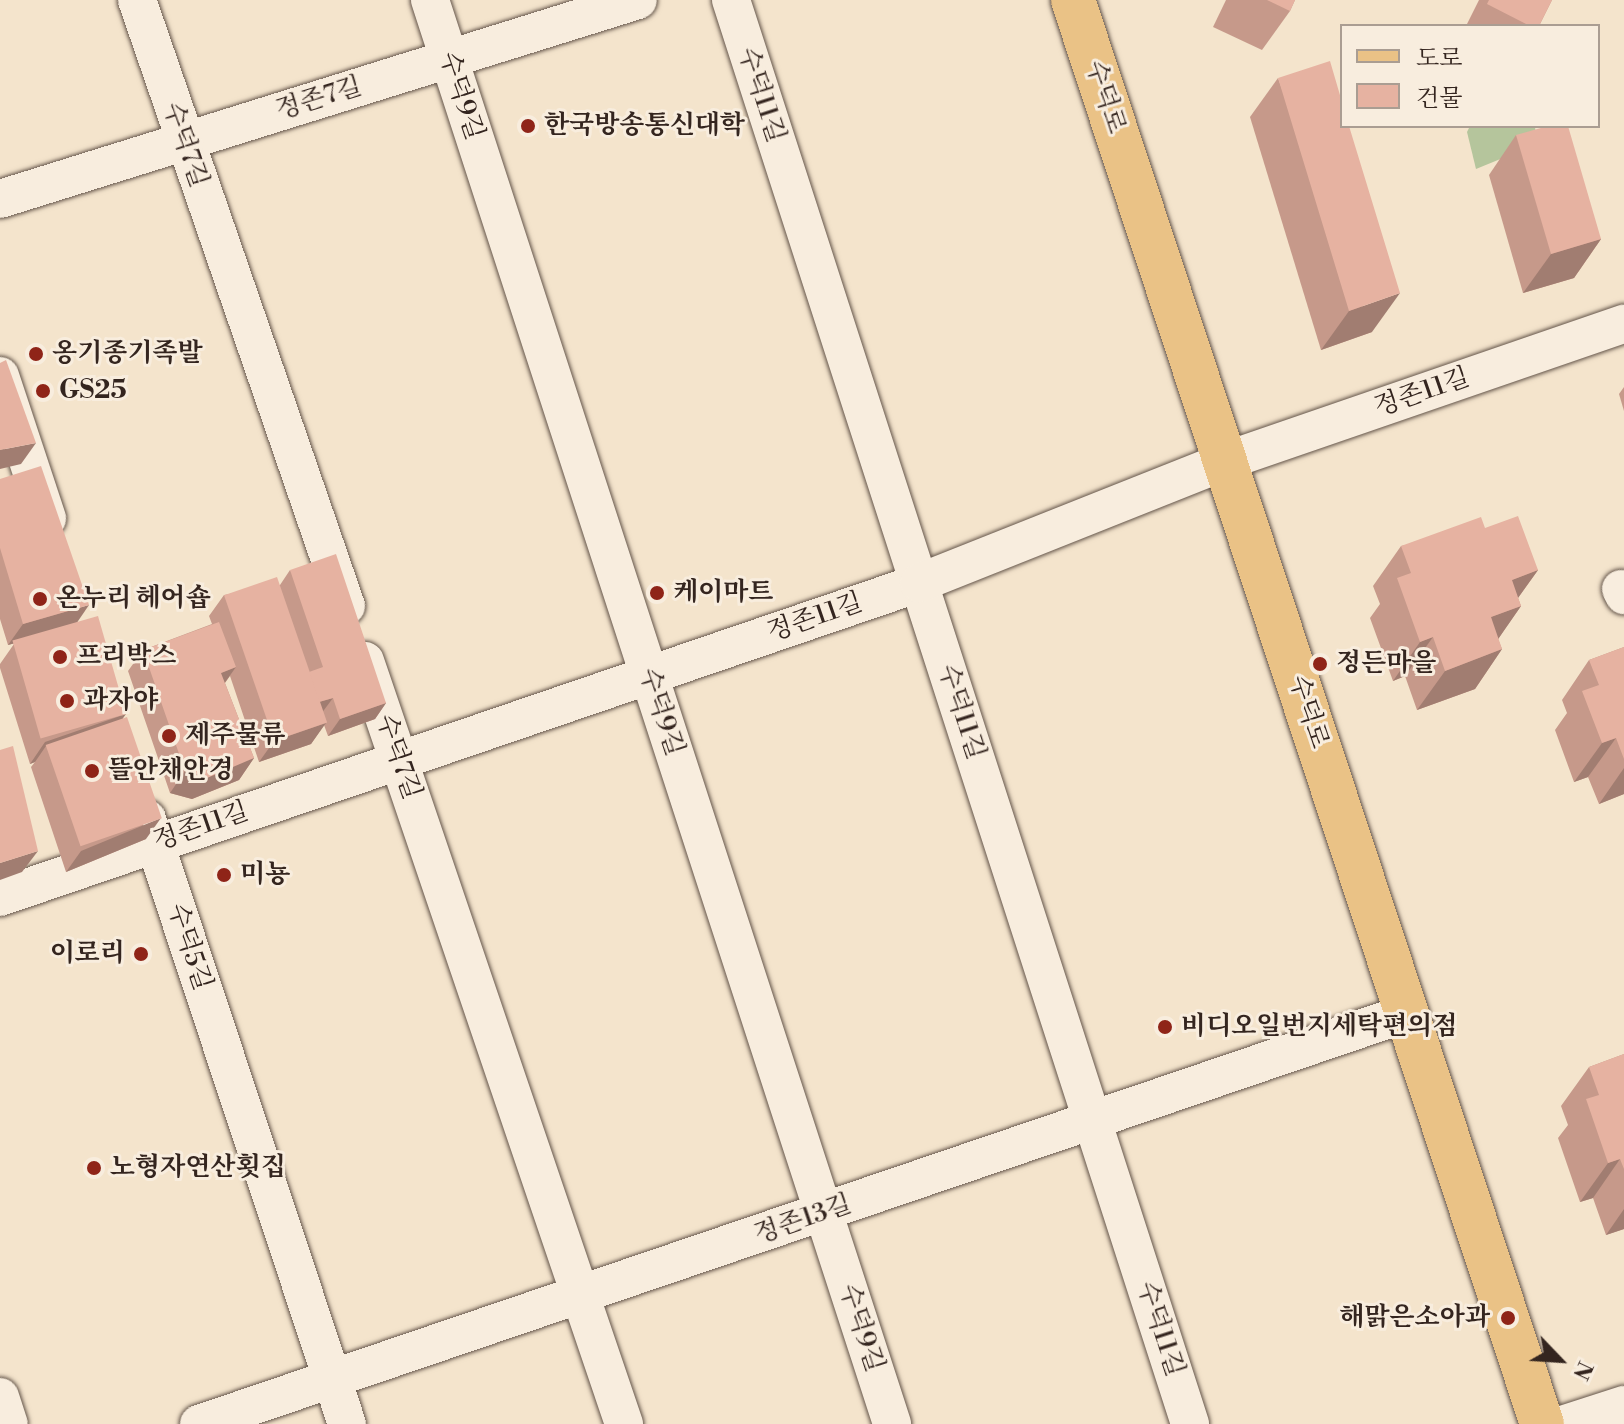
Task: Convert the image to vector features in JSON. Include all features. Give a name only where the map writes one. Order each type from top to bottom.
[{"type":"main road","name":"수덕로","points":[[1073,0],[1542,1424]]},
{"type":"street","name":"수덕7길","points":[[137,0],[624,1424]]},
{"type":"street","name":"수덕9길","points":[[430,0],[892,1424]]},
{"type":"street","name":"정존7길","points":[[0,199],[638,0]]},
{"type":"street","name":"수덕11길","points":[[731,0],[1190,1424]]},
{"type":"street","name":"정존11길","points":[[0,897],[36,868],[155,843],[919,583],[1225,461],[1624,324]]},
{"type":"street","points":[[0,376],[16,474],[56,545]]},
{"type":"street","name":"수덕5길","points":[[135,783],[347,1424]]},
{"type":"street","name":"정존13길","points":[[199,1424],[1407,1013]]},
{"type":"street","points":[[0,1397],[9,1424]]},
{"type":"street","points":[[1565,1424],[1624,1405]]},
{"type":"green space","points":[[1469,128],[1535,128],[1537,144],[1476,169],[1467,132]]},
{"type":"building","points":[[1267,0],[1295,0],[1290,11]]},
{"type":"building","points":[[1489,0],[1552,0],[1540,24],[1526,24],[1487,4]]},
{"type":"building","points":[[1330,61],[1340,95],[1340,128],[1350,128],[1400,293],[1349,311],[1278,78]]},
{"type":"building","points":[[1541,128],[1569,128],[1601,239],[1551,254],[1516,135]]},
{"type":"building","points":[[6,360],[36,443],[0,450],[0,363]]},
{"type":"building","points":[[41,466],[89,605],[23,624],[0,548],[0,479]]},
{"type":"building","points":[[1518,516],[1538,570],[1512,580],[1521,606],[1491,617],[1502,649],[1445,671],[1433,637],[1420,642],[1397,578],[1411,573],[1401,546],[1481,517],[1485,528]]},
{"type":"building","points":[[336,554],[386,703],[340,719],[333,698],[319,702],[309,672],[323,667],[290,570]]},
{"type":"building","points":[[277,577],[327,723],[274,741],[224,595]]},
{"type":"building","points":[[98,616],[126,714],[41,739],[12,641]]},
{"type":"building","points":[[219,622],[236,667],[221,673],[254,758],[207,778],[185,771],[143,650]]},
{"type":"building","points":[[1624,647],[1624,759],[1616,738],[1602,743],[1582,691],[1599,685],[1589,660]]},
{"type":"building","points":[[127,717],[162,818],[81,846],[46,745]]},
{"type":"building","points":[[13,746],[38,851],[0,863],[0,750]]},
{"type":"building","points":[[1624,1054],[1624,1169],[1620,1159],[1608,1163],[1586,1099],[1599,1095],[1589,1067]]},
{"type":"place","name":"한국방송통신대학","points":[[528,126]]},
{"type":"place","name":"옹기종기족발","points":[[36,354]]},
{"type":"place","name":"GS25","points":[[43,391]]},
{"type":"place","name":"케이마트","points":[[657,593]]},
{"type":"place","name":"온누리 헤어숍","points":[[40,599]]},
{"type":"place","name":"프리박스","points":[[60,657]]},
{"type":"place","name":"정든마을","points":[[1320,664]]},
{"type":"place","name":"과자야","points":[[67,701]]},
{"type":"place","name":"제주물류","points":[[169,736]]},
{"type":"place","name":"뜰안채안경","points":[[92,771]]},
{"type":"place","name":"미뇽","points":[[224,875]]},
{"type":"place","name":"이로리","points":[[141,954]]},
{"type":"place","name":"비디오일번지세탁편의점","points":[[1165,1027]]},
{"type":"place","name":"노형자연산횟집","points":[[94,1168]]},
{"type":"place","name":"해맑은소아과","points":[[1508,1318]]}]
